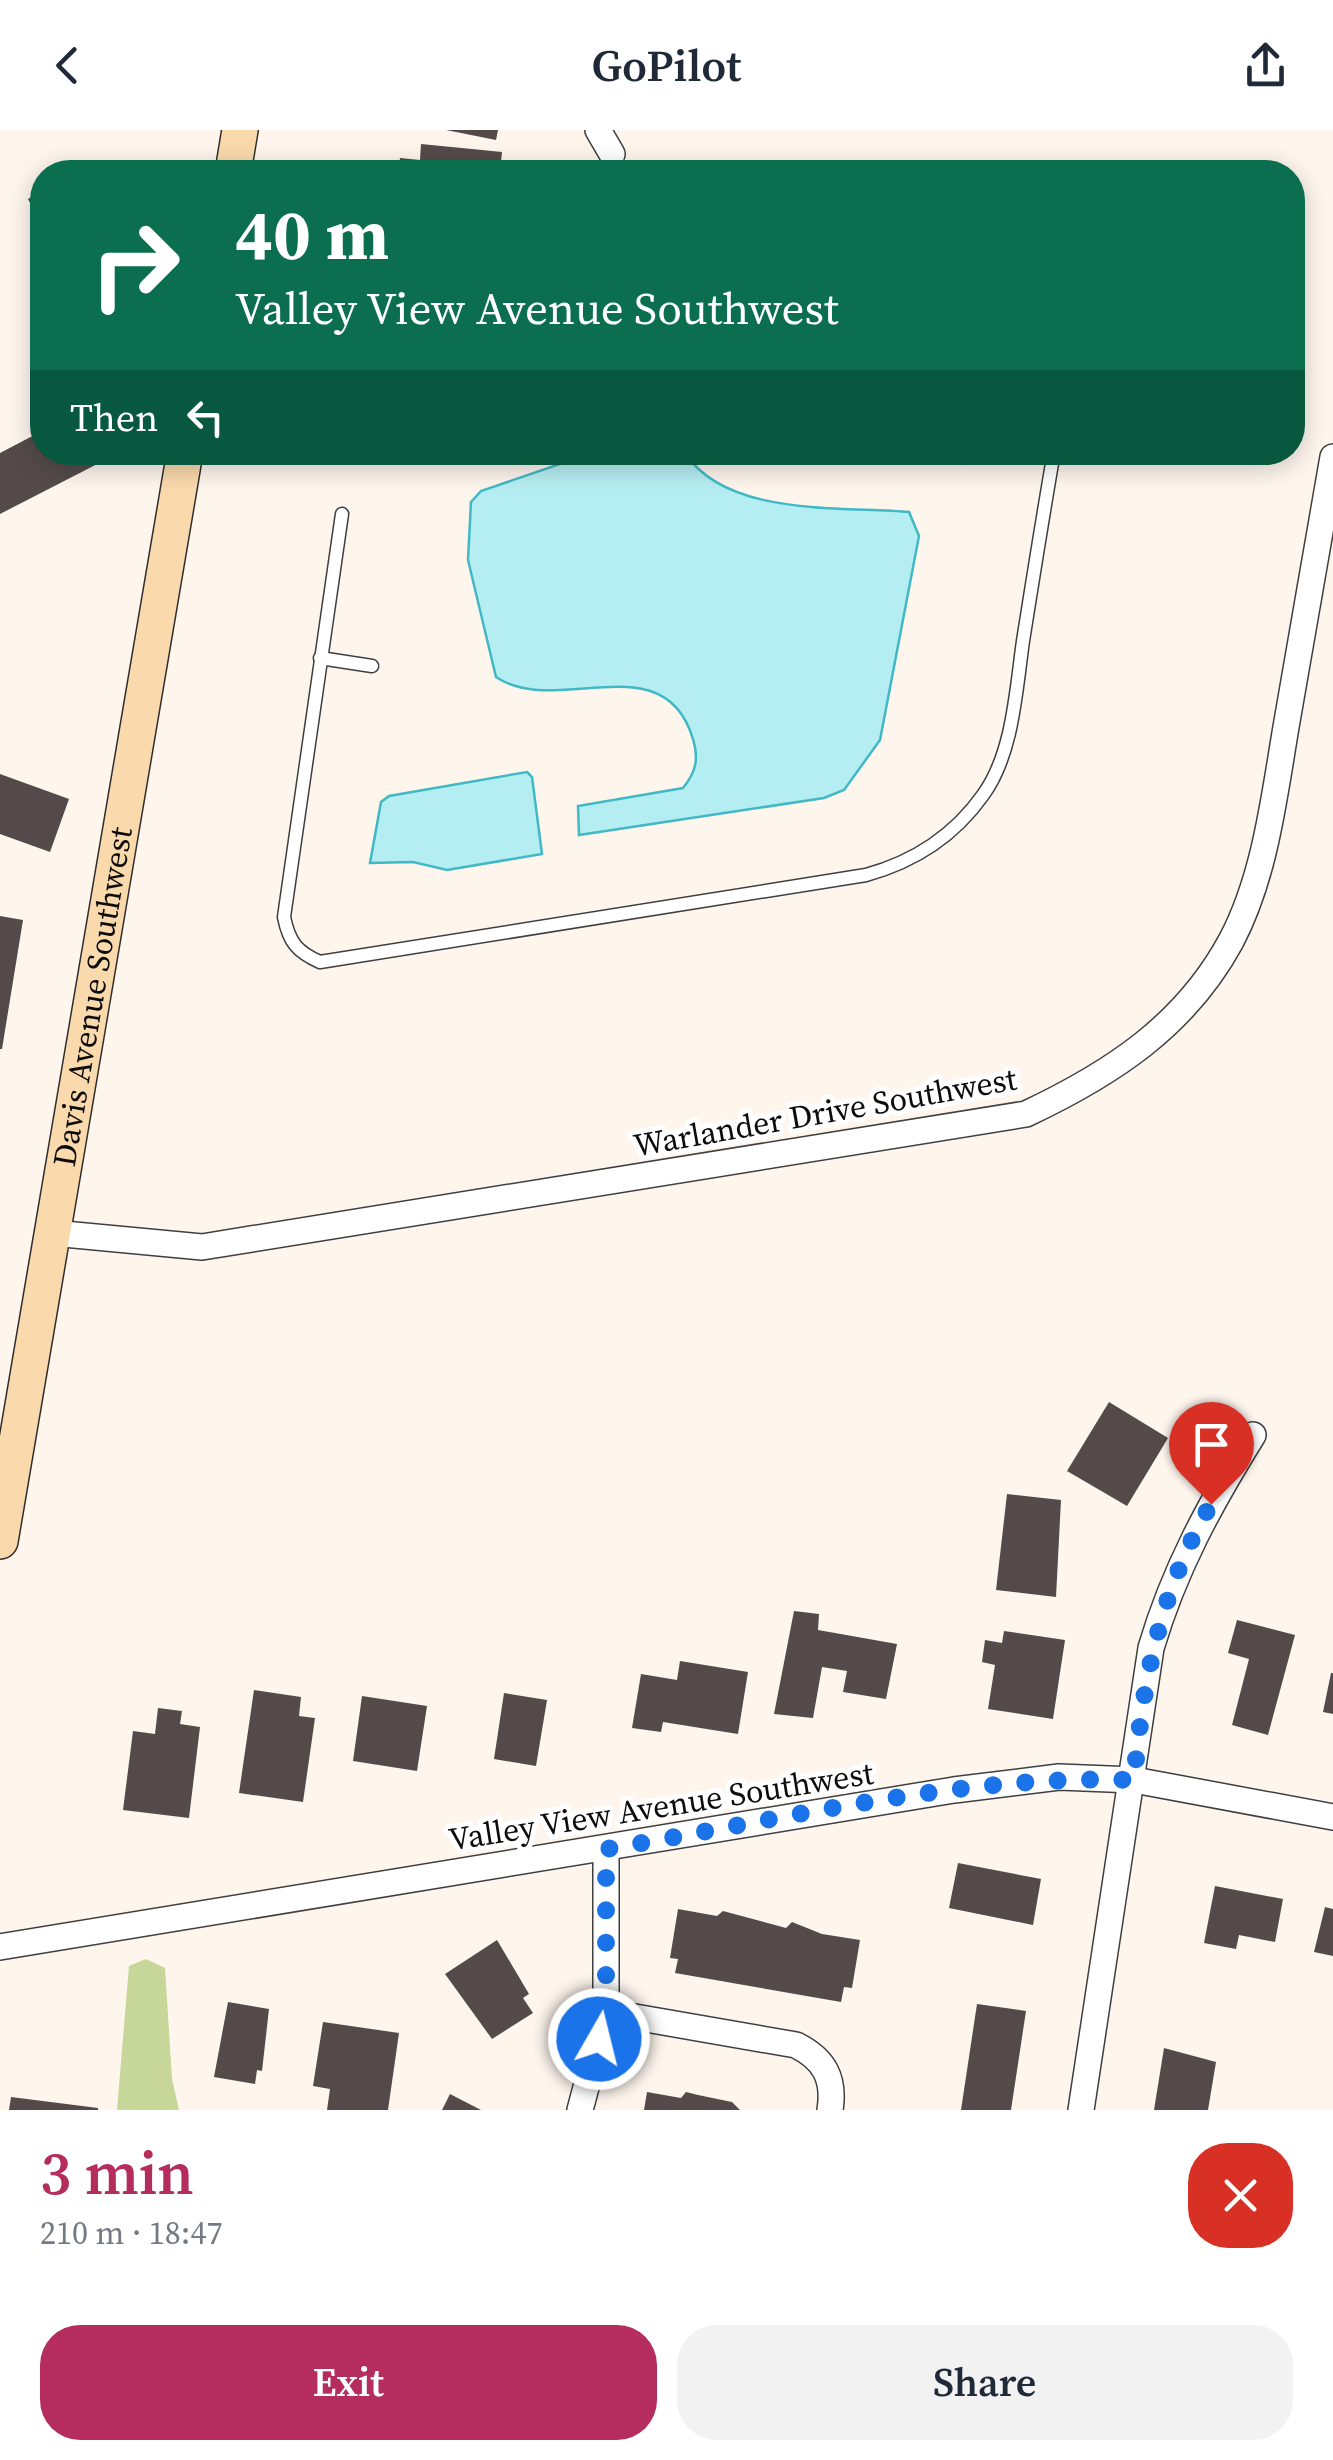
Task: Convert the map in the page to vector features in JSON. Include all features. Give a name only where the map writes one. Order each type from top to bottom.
[{"type":"street","points":[[235,160],[240,130]]},
{"type":"street","points":[[598,130],[606,160]]},
{"type":"street","name":"Warlander Drive Southwest","points":[[53,1233],[186,1246],[238,1242],[1026,1114],[1096,1081],[1156,1035],[1200,988],[1232,939],[1268,835],[1333,457]]},
{"type":"street","name":"Davis Avenue Southwest","points":[[0,1541],[182,465]]},
{"type":"street","points":[[1081,2110],[1151,1648],[1169,1587],[1196,1530],[1253,1435]]},
{"type":"street","name":"Valley View Avenue Southwest","points":[[0,1947],[954,1790],[1059,1778],[1134,1780],[1333,1817]]},
{"type":"street","points":[[580,2110],[606,2012],[606,1849]]},
{"type":"street","points":[[606,2012],[796,2044],[817,2056],[828,2074],[830,2110]]},
{"type":"lane","points":[[342,514],[284,918],[288,939],[303,954],[320,962],[801,887],[897,867],[934,846],[986,792],[999,760],[1012,716],[1052,465]]},
{"type":"lane","points":[[320,658],[372,666]]},
{"type":"green space","points":[[146,1959],[165,1968],[172,2079],[179,2110],[117,2110],[129,1966]]},
{"type":"water","points":[[557,465],[696,465],[728,488],[756,498],[819,508],[909,512],[919,536],[880,740],[844,790],[824,798],[579,835],[578,806],[683,788],[695,765],[693,739],[679,710],[658,694],[634,688],[548,690],[521,687],[496,677],[468,560],[471,502],[481,491]]},
{"type":"water","points":[[527,772],[532,777],[542,854],[447,870],[413,862],[370,863],[381,802],[389,796]]},
{"type":"building","points":[[446,130],[498,130],[496,140]]},
{"type":"building","points":[[421,144],[502,152],[501,160],[420,160]]},
{"type":"building","points":[[30,437],[30,465],[95,465],[0,514],[0,453]]},
{"type":"building","points":[[0,774],[69,799],[50,852],[0,834]]},
{"type":"building","points":[[0,916],[23,920],[2,1049],[0,1049]]},
{"type":"building","points":[[1109,1402],[1168,1438],[1127,1506],[1067,1471]]},
{"type":"building","points":[[1007,1494],[1061,1500],[1056,1597],[996,1590]]},
{"type":"building","points":[[794,1611],[819,1614],[818,1630],[897,1644],[886,1699],[843,1692],[847,1671],[822,1667],[813,1718],[774,1714]]},
{"type":"building","points":[[1237,1620],[1295,1635],[1268,1735],[1232,1725],[1249,1659],[1228,1653]]},
{"type":"building","points":[[1004,1631],[1065,1640],[1053,1719],[988,1709],[995,1665],[982,1662],[985,1640],[1002,1643]]},
{"type":"building","points":[[680,1661],[748,1672],[738,1734],[663,1722],[661,1732],[632,1728],[641,1674],[677,1680]]},
{"type":"building","points":[[1333,1673],[1333,1714],[1323,1712]]},
{"type":"building","points":[[254,1690],[301,1697],[299,1716],[315,1718],[303,1802],[239,1793]]},
{"type":"building","points":[[504,1693],[547,1700],[536,1766],[494,1759]]},
{"type":"building","points":[[362,1696],[427,1706],[417,1771],[353,1761]]},
{"type":"building","points":[[158,1708],[182,1711],[180,1724],[200,1727],[189,1818],[123,1810],[133,1731],[155,1734]]},
{"type":"building","points":[[958,1863],[1041,1879],[1033,1925],[949,1908]]},
{"type":"building","points":[[1215,1886],[1283,1899],[1275,1942],[1239,1935],[1236,1949],[1204,1943]]},
{"type":"building","points":[[1325,1907],[1333,1909],[1333,1956],[1314,1952]]},
{"type":"building","points":[[678,1909],[717,1916],[723,1911],[786,1928],[792,1922],[822,1934],[860,1940],[852,1988],[844,1987],[841,2002],[675,1973],[678,1959],[670,1958]]},
{"type":"building","points":[[497,1940],[529,1994],[523,1998],[533,2013],[492,2039],[445,1974]]},
{"type":"building","points":[[228,2002],[269,2009],[262,2071],[257,2070],[255,2084],[214,2077]]},
{"type":"building","points":[[977,2004],[1026,2011],[1011,2110],[961,2110]]},
{"type":"building","points":[[323,2022],[399,2033],[388,2110],[327,2110],[330,2089],[313,2086]]},
{"type":"building","points":[[1164,2048],[1216,2062],[1208,2110],[1154,2110]]},
{"type":"building","points":[[647,2092],[681,2098],[686,2092],[732,2102],[740,2110],[644,2110]]},
{"type":"building","points":[[450,2094],[481,2110],[442,2110]]},
{"type":"building","points":[[11,2097],[98,2108],[98,2110],[9,2110]]},
{"type":"route","points":[[599,2039],[606,2012],[606,1849],[954,1790],[1059,1778],[1134,1780],[1151,1648],[1169,1587],[1211,1504]]}]
